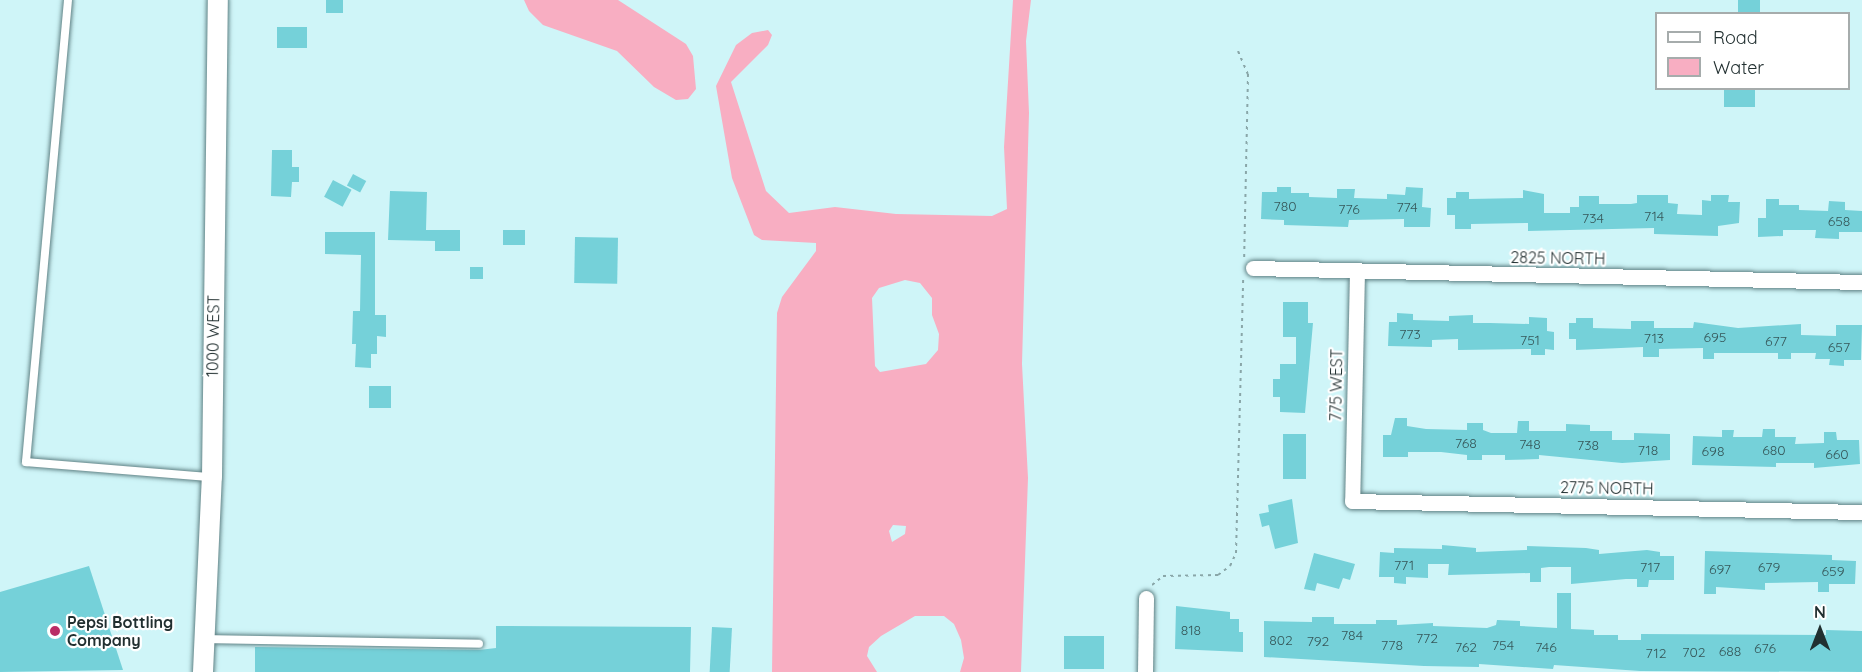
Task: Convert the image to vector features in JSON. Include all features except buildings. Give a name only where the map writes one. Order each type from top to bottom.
[{"type":"street","name":"1000 WEST","points":[[203,672],[212,477],[218,0]]},
{"type":"street","name":"2825 NORTH","points":[[1253,268],[1862,282]]},
{"type":"street","name":"775 WEST","points":[[1352,501],[1357,271]]},
{"type":"street","name":"2775 NORTH","points":[[1352,501],[1862,512]]},
{"type":"street","points":[[1146,598],[1146,672]]},
{"type":"lane","points":[[68,0],[26,462],[212,477]]},
{"type":"lane","points":[[205,639],[479,644]]},
{"type":"path","points":[[1146,598],[1149,588],[1162,576],[1218,575],[1230,566],[1236,553],[1248,74],[1238,51]]},
{"type":"water","points":[[524,0],[618,0],[686,44],[693,56],[696,89],[688,99],[676,100],[654,87],[617,51],[543,25],[529,11]]},
{"type":"water","points":[[1013,0],[1031,0],[1026,41],[1029,113],[1022,364],[1028,478],[1021,672],[960,672],[964,658],[961,640],[954,624],[944,616],[915,616],[881,636],[869,647],[867,656],[877,672],[772,672],[777,313],[782,297],[816,251],[816,243],[762,240],[754,235],[732,178],[716,86],[736,45],[752,33],[768,30],[772,35],[768,45],[731,82],[766,191],[789,213],[835,207],[896,214],[992,216],[1007,209],[1004,147]],"holes":[[[905,280],[920,283],[932,298],[932,315],[939,334],[938,350],[926,364],[880,372],[875,366],[872,298],[879,288]],[[893,525],[906,526],[905,534],[892,542],[889,531]]]},
{"type":"place","name":"Pepsi Bottling Company","points":[[55,631]]}]
